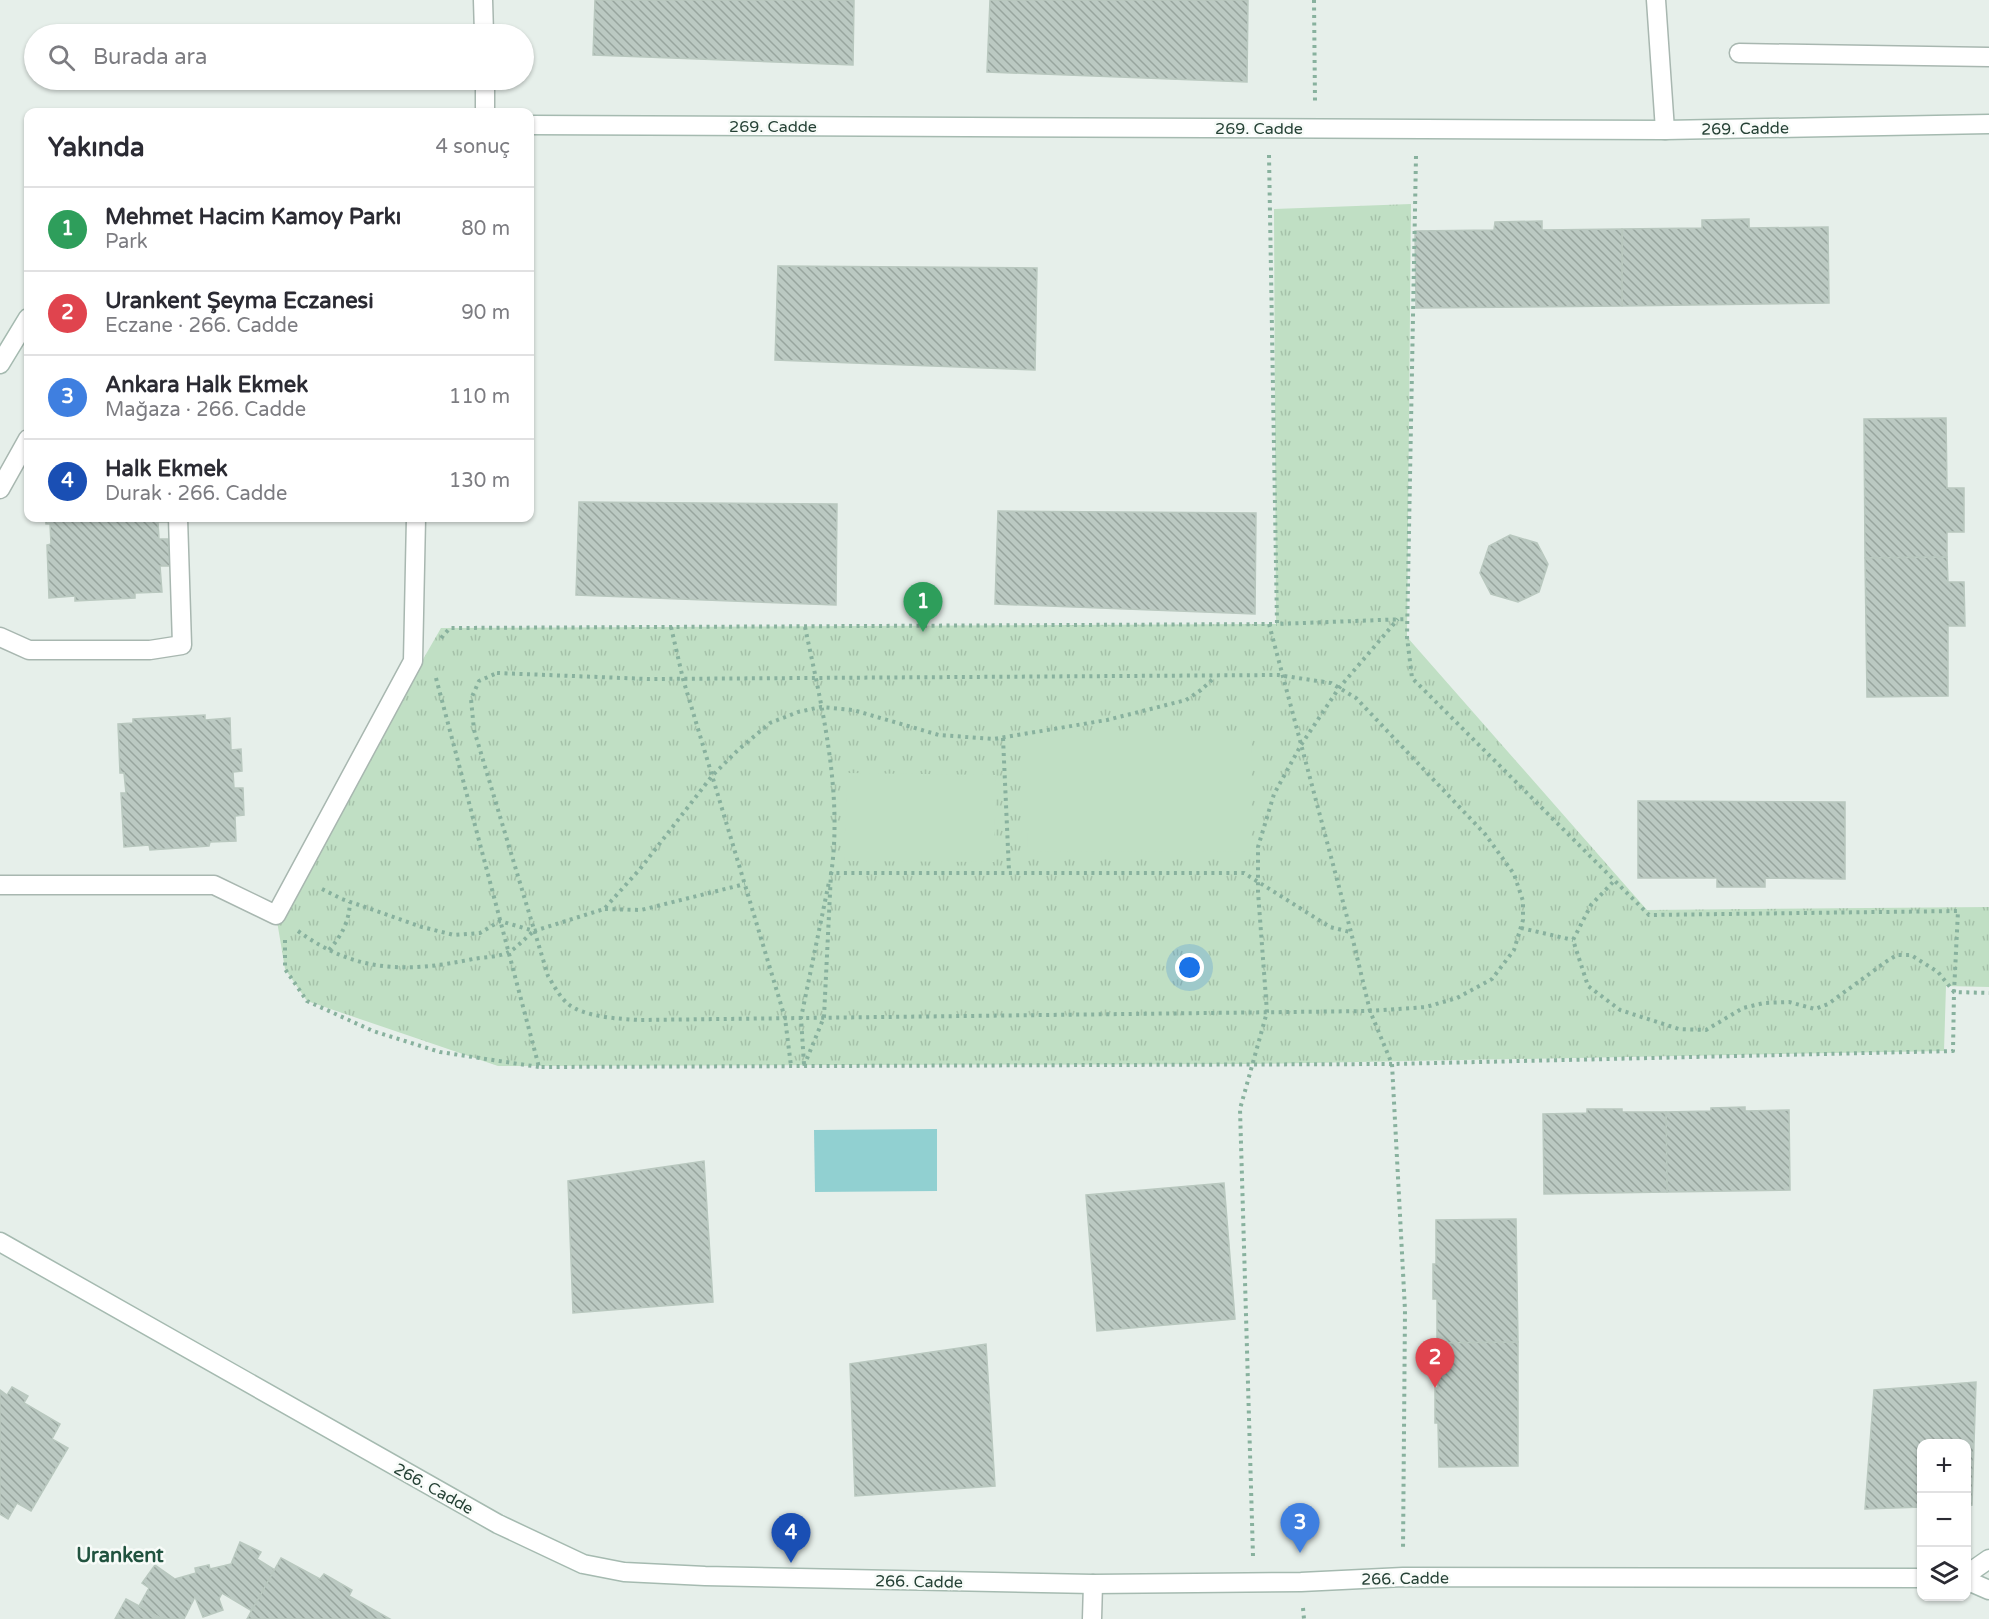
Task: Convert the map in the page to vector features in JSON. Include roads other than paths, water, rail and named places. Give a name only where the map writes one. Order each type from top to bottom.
[{"type":"street","points":[[483,0],[484,24]]},
{"type":"street","points":[[1656,0],[1665,130]]},
{"type":"street","points":[[1739,53],[1989,57]]},
{"type":"street","points":[[485,90],[485,108]]},
{"type":"street","name":"269. Cadde","points":[[534,125],[1665,130],[1989,124]]},
{"type":"street","points":[[0,364],[24,325]]},
{"type":"street","points":[[0,489],[24,446]]},
{"type":"street","points":[[0,637],[29,650],[150,650],[182,645],[178,522]]},
{"type":"street","points":[[0,885],[214,885],[281,918],[297,876],[414,661],[416,522]]},
{"type":"street","name":"266. Cadde","points":[[0,1242],[498,1524],[582,1564],[624,1572],[705,1576],[1093,1584],[1403,1577],[1917,1578]]},
{"type":"street","points":[[1971,1572],[1989,1559]]},
{"type":"street","points":[[1971,1582],[1989,1590]]},
{"type":"street","points":[[1092,1619],[1093,1584]]},
{"type":"water","points":[[937,1129],[937,1191],[815,1192],[814,1130]]},
{"type":"place","name":"Mehmet Hacim Kamoy Parkı","points":[[923,632]]},
{"type":"place","name":"Urankent Şeyma Eczanesi","points":[[1435,1388]]},
{"type":"place","name":"Ankara Halk Ekmek","points":[[1300,1553]]},
{"type":"place","name":"Halk Ekmek","points":[[791,1563]]},
{"type":"district","name":"Urankent","points":[[120,1555]]}]
